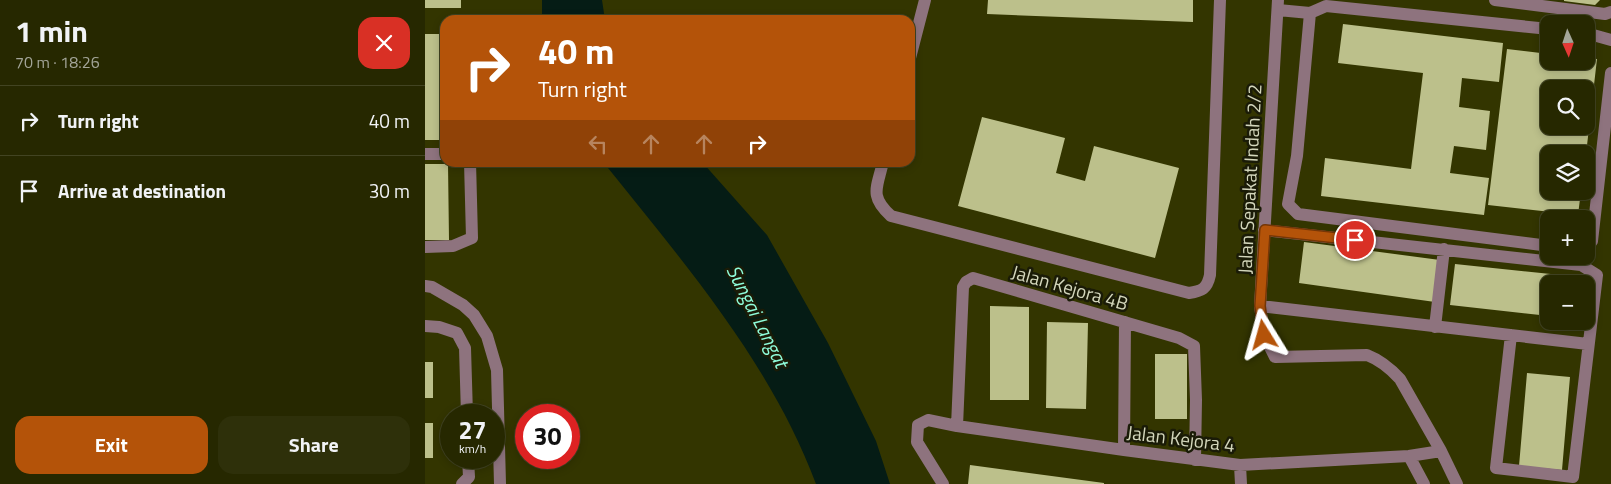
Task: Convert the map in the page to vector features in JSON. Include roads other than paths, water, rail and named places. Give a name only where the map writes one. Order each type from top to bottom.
[{"type":"street","points":[[915,39],[925,0]]},
{"type":"street","points":[[882,167],[876,194],[877,200],[882,208],[891,216],[1189,293],[1201,291],[1208,285],[1210,275],[1220,0]]},
{"type":"street","points":[[1495,0],[1605,14],[1611,12]]},
{"type":"street","points":[[1540,28],[1322,3],[1310,13],[1297,156],[1288,204],[1298,214],[1540,245]]},
{"type":"street","points":[[1278,5],[1310,13]]},
{"type":"street","name":"Jalan Sepakat Indah 2/2","points":[[1278,5],[1260,306],[1264,335],[1275,357],[1367,355],[1375,358],[1400,379],[1441,451]]},
{"type":"street","points":[[1595,35],[1611,40]]},
{"type":"street","points":[[1595,214],[1611,73]]},
{"type":"street","points":[[425,154],[440,154]]},
{"type":"street","points":[[425,248],[453,246],[472,238],[470,167]]},
{"type":"street","points":[[1265,230],[1581,266],[1597,275],[1573,477],[1496,468],[1511,335]]},
{"type":"street","points":[[1435,327],[1444,249]]},
{"type":"street","name":"Jalan Kejora 4B","points":[[957,426],[963,287],[966,282],[973,278],[1179,338],[1194,346],[1196,400],[1195,460]]},
{"type":"street","points":[[425,286],[432,287],[463,305],[474,315],[487,336],[497,370],[500,484]]},
{"type":"street","points":[[1260,306],[1588,344]]},
{"type":"street","points":[[1124,450],[1125,322]]},
{"type":"street","points":[[425,326],[439,327],[457,333],[465,348],[467,404]]},
{"type":"street","name":"Jalan Kejora 4","points":[[943,484],[917,442],[918,425],[927,420],[1124,450],[1241,465],[1409,456],[1441,451]]},
{"type":"street","points":[[1441,451],[1457,484]]},
{"type":"street","points":[[1409,456],[1424,484]]},
{"type":"street","points":[[1241,465],[1241,484]]},
{"type":"street","points":[[462,484],[469,478],[469,469]]},
{"type":"water","points":[[542,0],[602,0],[604,15],[542,15]]},
{"type":"water","name":"Sungai Langat","points":[[607,167],[707,167],[767,235],[828,343],[876,441],[890,484],[816,484],[797,440],[775,397],[750,356],[665,238]]}]
